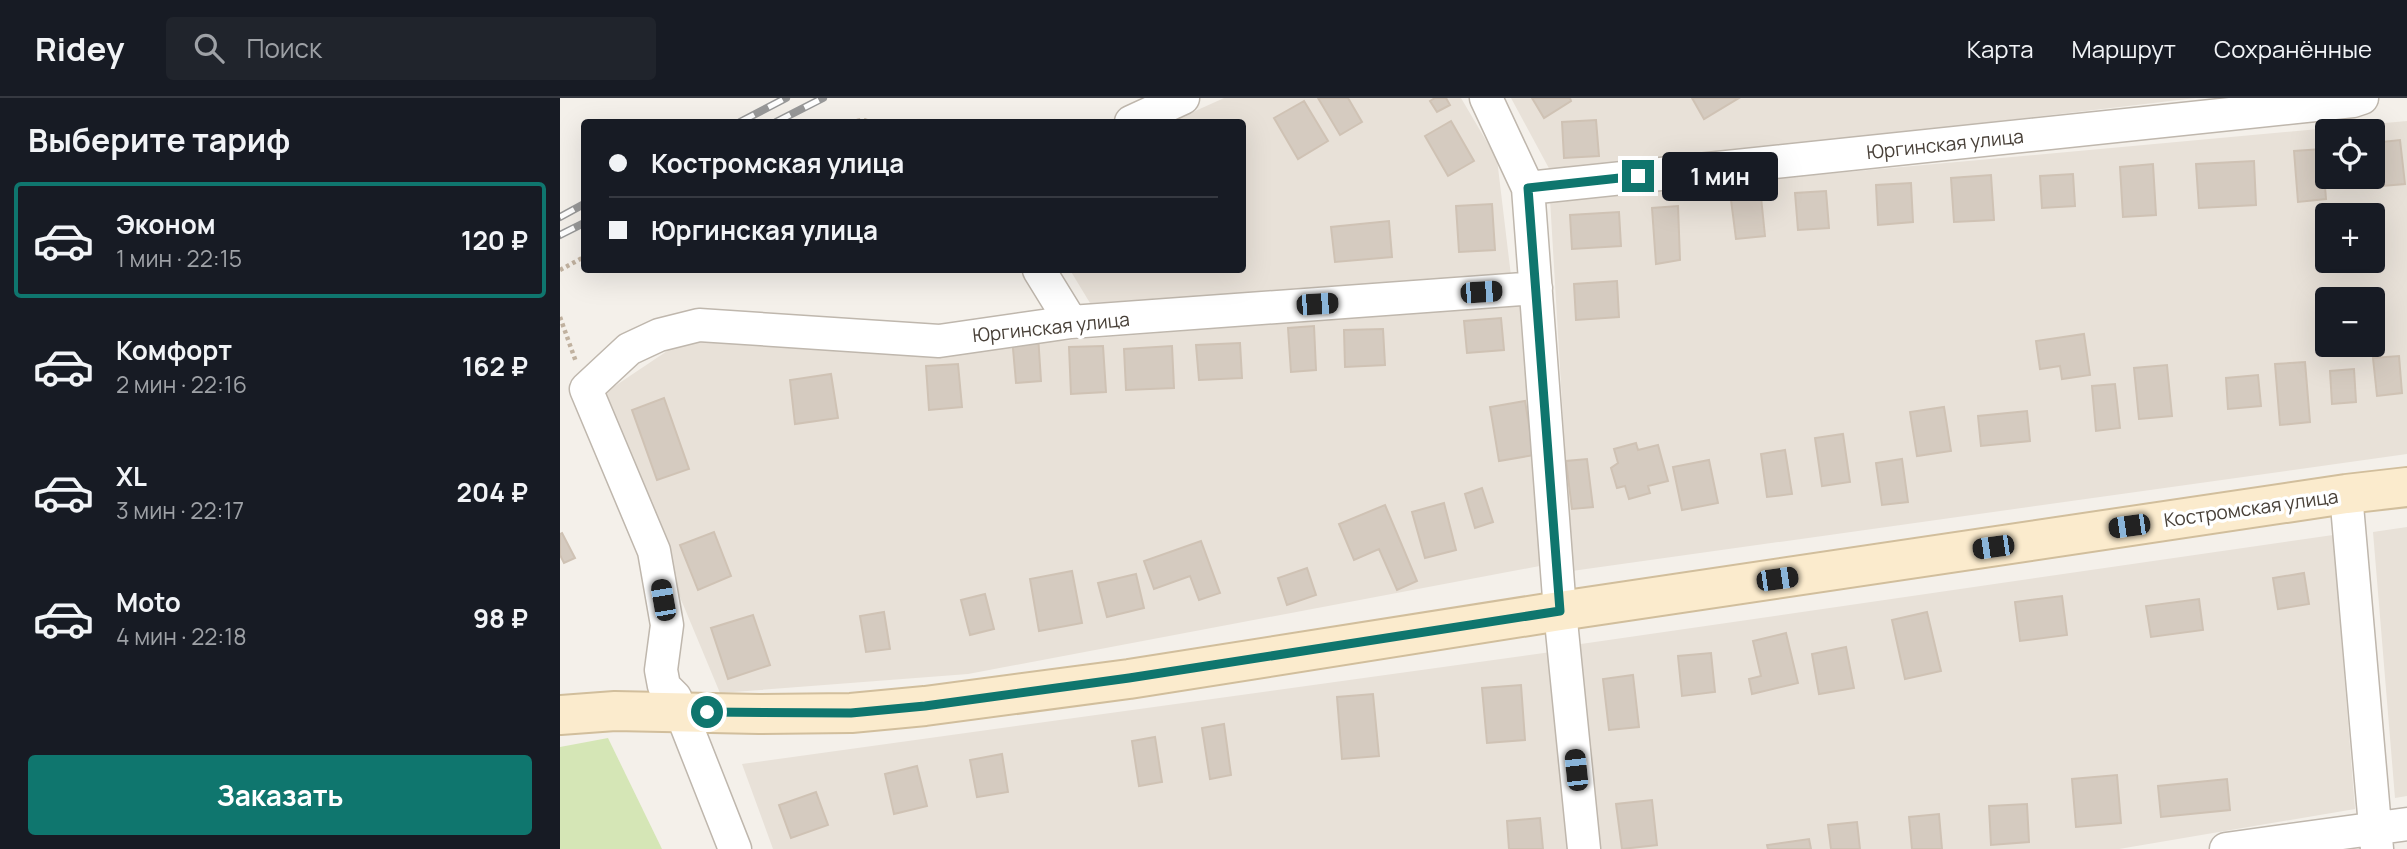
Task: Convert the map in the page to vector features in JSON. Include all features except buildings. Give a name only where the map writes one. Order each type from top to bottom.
[{"type":"street","points":[[1138,119],[1183,98]]},
{"type":"street","points":[[1486,98],[1528,188],[1560,611],[1584,849]]},
{"type":"street","name":"Юргинская улица","points":[[1528,188],[2362,98]]},
{"type":"street","points":[[1041,273],[1071,322]]},
{"type":"street","name":"Юргинская улица","points":[[586,389],[629,349],[659,335],[699,326],[939,341],[1071,322],[1536,288]]},
{"type":"street","points":[[586,389],[654,551],[667,625],[661,670],[664,686],[675,697],[735,849]]},
{"type":"street","name":"Костромская улица","points":[[560,715],[615,711],[851,713],[925,706],[1129,678],[1560,611],[2407,487]]},
{"type":"street","points":[[2346,494],[2377,839]]},
{"type":"street","points":[[2227,849],[2377,839],[2407,824]]},
{"type":"path","points":[[560,270],[581,259]]},
{"type":"path","points":[[560,317],[586,389]]},
{"type":"shaded area","points":[[1224,98],[1461,98],[1497,159],[1511,276],[1090,303],[1072,273],[1246,273],[1246,119],[1178,119]]},
{"type":"shaded area","points":[[1511,98],[2196,98],[1552,174]]},
{"type":"shaded area","points":[[2407,121],[2407,454],[1572,571],[1550,199],[2315,129],[2315,189],[2385,189],[2385,123]]},
{"type":"shaded area","points":[[1523,304],[1545,565],[968,674],[720,693],[597,398],[688,337],[933,351]]},
{"type":"shaded area","points":[[2407,527],[2407,796],[2395,798],[2373,532]]},
{"type":"shaded area","points":[[2333,535],[2355,809],[2119,849],[1599,849],[1574,645]]},
{"type":"shaded area","points":[[1551,652],[1567,849],[773,849],[742,764]]},
{"type":"green space","points":[[608,738],[662,849],[560,849],[560,747]]},
{"type":"railway","points":[[746,119],[786,98]]},
{"type":"railway","points":[[782,119],[823,98]]},
{"type":"railway","points":[[560,217],[581,206]]},
{"type":"railway","points":[[560,235],[581,224]]},
{"type":"route","points":[[707,712],[851,713],[925,706],[1129,678],[1560,611],[1528,188],[1638,176]]}]
